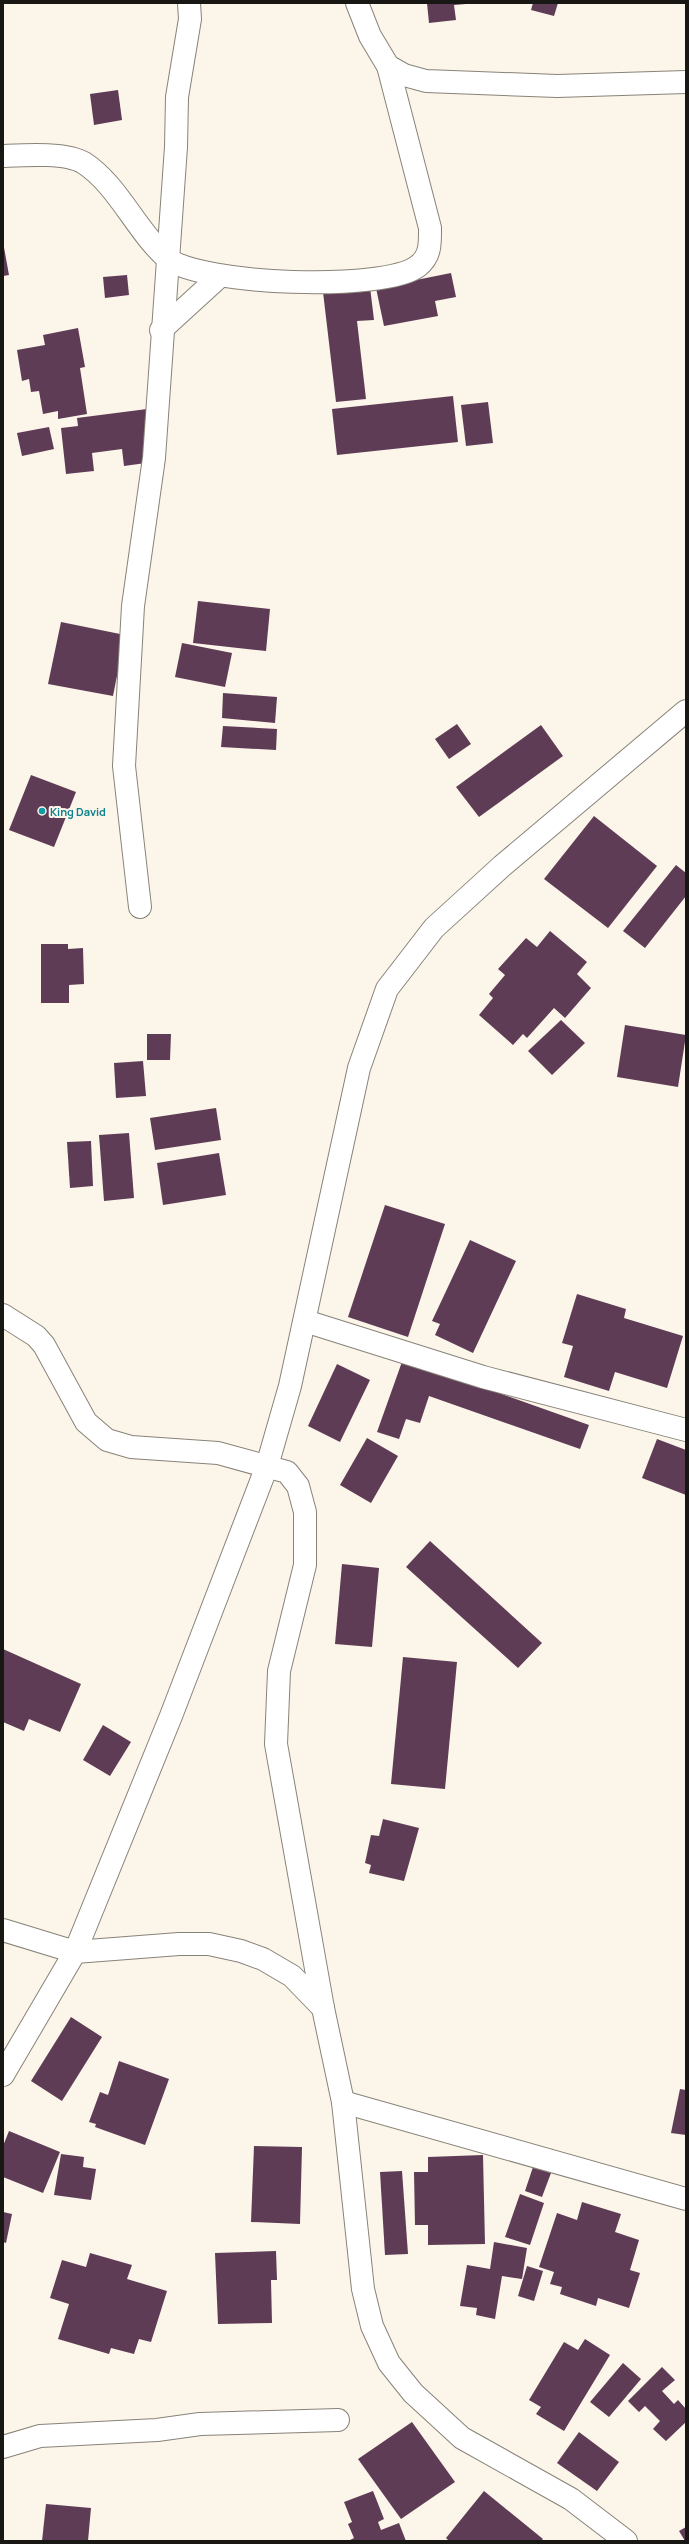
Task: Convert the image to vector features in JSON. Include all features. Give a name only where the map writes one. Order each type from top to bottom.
[{"type":"street","points":[[140,907],[124,766],[133,606],[151,482],[161,330],[176,147],[177,97],[190,19],[189,3]]},
{"type":"street","points":[[3,156],[56,157],[83,162],[104,182],[168,259],[185,267],[219,277],[294,282],[373,280],[407,272],[425,258],[430,251],[430,228],[388,66],[370,36],[356,3]]},
{"type":"street","points":[[388,66],[404,75],[426,81],[557,86],[686,82]]},
{"type":"street","points":[[161,330],[219,277]]},
{"type":"street","points":[[3,2075],[75,1952],[171,1716],[267,1466],[290,1386],[359,1068],[387,989],[434,928],[520,851],[686,711]]},
{"type":"street","points":[[3,1315],[36,1336],[44,1345],[86,1422],[107,1440],[131,1447],[218,1453],[286,1472],[298,1486],[305,1512],[305,1565],[279,1671],[276,1744],[323,2008],[343,2102],[363,2289],[372,2326],[389,2363],[413,2393],[462,2438],[571,2499],[626,2541]]},
{"type":"street","points":[[305,1321],[483,1377],[686,1430]]},
{"type":"street","points":[[3,1930],[75,1952],[209,1944],[263,1959],[292,1976],[323,2008]]},
{"type":"street","points":[[343,2102],[686,2199]]},
{"type":"street","points":[[3,2447],[40,2436],[157,2430],[200,2424],[338,2420]]},
{"type":"building","points":[[427,3],[466,4],[454,5],[456,20],[429,23]]},
{"type":"building","points":[[533,3],[558,3],[554,16],[531,10]]},
{"type":"building","points":[[118,90],[122,120],[94,125],[90,94]]},
{"type":"building","points":[[3,242],[9,275],[3,276]]},
{"type":"building","points":[[451,273],[456,297],[435,301],[438,316],[384,326],[376,288]]},
{"type":"building","points":[[127,275],[129,295],[105,298],[103,277]]},
{"type":"building","points":[[370,287],[374,320],[357,321],[366,399],[336,402],[323,292]]},
{"type":"building","points":[[78,328],[85,367],[80,368],[87,414],[58,419],[58,411],[43,414],[39,391],[31,392],[29,379],[22,381],[17,350],[45,345],[43,335]]},
{"type":"building","points":[[453,396],[458,442],[337,455],[332,409]]},
{"type":"building","points":[[488,402],[493,443],[466,446],[461,405]]},
{"type":"building","points":[[147,409],[153,462],[124,466],[122,449],[92,453],[94,471],[66,474],[61,428],[78,426],[77,418]]},
{"type":"building","points":[[49,427],[54,449],[22,456],[17,433]]},
{"type":"building","points":[[198,601],[270,609],[266,651],[193,643]]},
{"type":"building","points":[[61,622],[125,635],[113,696],[48,684]]},
{"type":"building","points":[[182,643],[232,653],[225,687],[175,677]]},
{"type":"building","points":[[223,693],[277,697],[275,723],[222,718]]},
{"type":"building","points":[[457,724],[471,744],[449,759],[435,739]]},
{"type":"building","points":[[541,725],[563,756],[479,817],[456,787]]},
{"type":"building","points":[[223,726],[277,729],[276,750],[221,747]]},
{"type":"building","name":"King David","points":[[31,775],[76,792],[54,847],[9,830]]},
{"type":"building","points":[[594,816],[657,866],[608,928],[544,879]]},
{"type":"building","points":[[676,865],[686,873],[686,896],[645,948],[623,931]]},
{"type":"building","points":[[550,931],[587,962],[577,974],[591,988],[565,1018],[554,1008],[527,1038],[523,1034],[513,1045],[479,1015],[493,998],[489,994],[505,975],[498,969],[526,938],[537,947]]},
{"type":"building","points":[[41,944],[68,944],[68,949],[83,948],[84,984],[69,985],[69,1003],[41,1003]]},
{"type":"building","points":[[561,1020],[585,1043],[552,1075],[528,1051]]},
{"type":"building","points":[[625,1025],[686,1035],[678,1087],[617,1077]]},
{"type":"building","points":[[147,1034],[171,1034],[170,1060],[147,1060]]},
{"type":"building","points":[[143,1061],[146,1096],[116,1098],[114,1063]]},
{"type":"building","points":[[216,1108],[221,1140],[155,1150],[150,1118]]},
{"type":"building","points":[[129,1133],[134,1198],[104,1201],[99,1135]]},
{"type":"building","points":[[91,1141],[93,1186],[70,1188],[67,1142]]},
{"type":"building","points":[[219,1153],[226,1195],[163,1205],[157,1163]]},
{"type":"building","points":[[385,1205],[445,1224],[408,1337],[348,1317]]},
{"type":"building","points":[[470,1240],[516,1261],[473,1353],[435,1335],[440,1324],[432,1321]]},
{"type":"building","points":[[577,1294],[626,1309],[624,1318],[683,1336],[667,1388],[615,1372],[609,1391],[564,1377],[573,1346],[562,1343]]},
{"type":"building","points":[[403,1359],[589,1425],[580,1449],[429,1396],[420,1423],[406,1419],[399,1439],[377,1432]]},
{"type":"building","points":[[337,1364],[370,1380],[340,1442],[308,1426]]},
{"type":"building","points":[[367,1438],[398,1456],[371,1503],[340,1485]]},
{"type":"building","points":[[657,1439],[686,1450],[686,1495],[642,1478]]},
{"type":"building","points":[[430,1541],[542,1643],[518,1668],[406,1567]]},
{"type":"building","points":[[342,1564],[379,1568],[372,1647],[335,1644]]},
{"type":"building","points":[[3,1649],[81,1684],[60,1732],[29,1719],[24,1731],[3,1722]]},
{"type":"building","points":[[403,1657],[457,1662],[445,1789],[391,1784]]},
{"type":"building","points":[[103,1725],[131,1742],[110,1776],[83,1760]]},
{"type":"building","points":[[383,1819],[419,1828],[404,1881],[369,1873],[371,1865],[365,1863],[371,1835],[379,1836]]},
{"type":"building","points":[[71,2017],[102,2037],[62,2101],[31,2081]]},
{"type":"building","points":[[119,2061],[169,2079],[145,2145],[95,2127],[96,2124],[89,2122],[100,2092],[108,2095]]},
{"type":"building","points":[[680,2089],[686,2090],[686,2135],[671,2133]]},
{"type":"building","points":[[9,2131],[60,2152],[43,2193],[3,2177],[3,2146]]},
{"type":"building","points":[[254,2146],[302,2147],[300,2224],[251,2222]]},
{"type":"building","points":[[61,2154],[84,2157],[83,2167],[96,2169],[91,2200],[54,2195]]},
{"type":"building","points":[[483,2155],[485,2244],[428,2245],[428,2225],[415,2225],[414,2172],[428,2172],[428,2157]]},
{"type":"building","points":[[533,2167],[551,2173],[542,2197],[525,2191]]},
{"type":"building","points":[[402,2171],[408,2254],[385,2255],[380,2172]]},
{"type":"building","points":[[520,2194],[544,2203],[530,2245],[505,2237]]},
{"type":"building","points":[[582,2202],[621,2214],[615,2232],[639,2240],[630,2270],[640,2273],[629,2308],[598,2298],[596,2306],[560,2294],[562,2287],[550,2284],[554,2272],[539,2267],[557,2213],[577,2220]]},
{"type":"building","points":[[3,2212],[12,2214],[6,2243],[3,2242]]},
{"type":"building","points":[[494,2242],[527,2248],[522,2279],[502,2276],[495,2319],[476,2315],[477,2308],[460,2306],[467,2265],[490,2269]]},
{"type":"building","points":[[276,2251],[277,2280],[271,2280],[272,2323],[218,2324],[215,2253]]},
{"type":"building","points":[[90,2253],[132,2265],[127,2279],[167,2291],[151,2342],[139,2339],[134,2354],[111,2348],[109,2354],[58,2339],[69,2304],[50,2298],[62,2260],[86,2267]]},
{"type":"building","points":[[527,2266],[543,2271],[534,2301],[518,2296]]},
{"type":"building","points":[[585,2339],[610,2355],[564,2431],[536,2414],[541,2407],[529,2400],[564,2342],[578,2350]]},
{"type":"building","points":[[623,2363],[641,2379],[609,2417],[590,2402]]},
{"type":"building","points":[[662,2367],[675,2380],[662,2391],[674,2404],[678,2400],[686,2409],[686,2422],[666,2441],[653,2429],[660,2421],[645,2406],[639,2412],[628,2401]]},
{"type":"building","points":[[412,2422],[455,2482],[401,2519],[358,2459]]},
{"type":"building","points":[[579,2432],[619,2462],[597,2491],[557,2463]]},
{"type":"building","points":[[373,2491],[384,2519],[378,2522],[381,2530],[399,2523],[406,2541],[348,2541],[354,2538],[348,2524],[352,2522],[344,2502]]},
{"type":"building","points":[[484,2491],[543,2539],[541,2541],[449,2541],[446,2538]]},
{"type":"building","points":[[46,2504],[91,2508],[88,2541],[42,2541]]},
{"type":"building","points":[[686,2527],[686,2541],[685,2541],[679,2531]]},
{"type":"place","name":"King David","points":[[42,811]]}]
